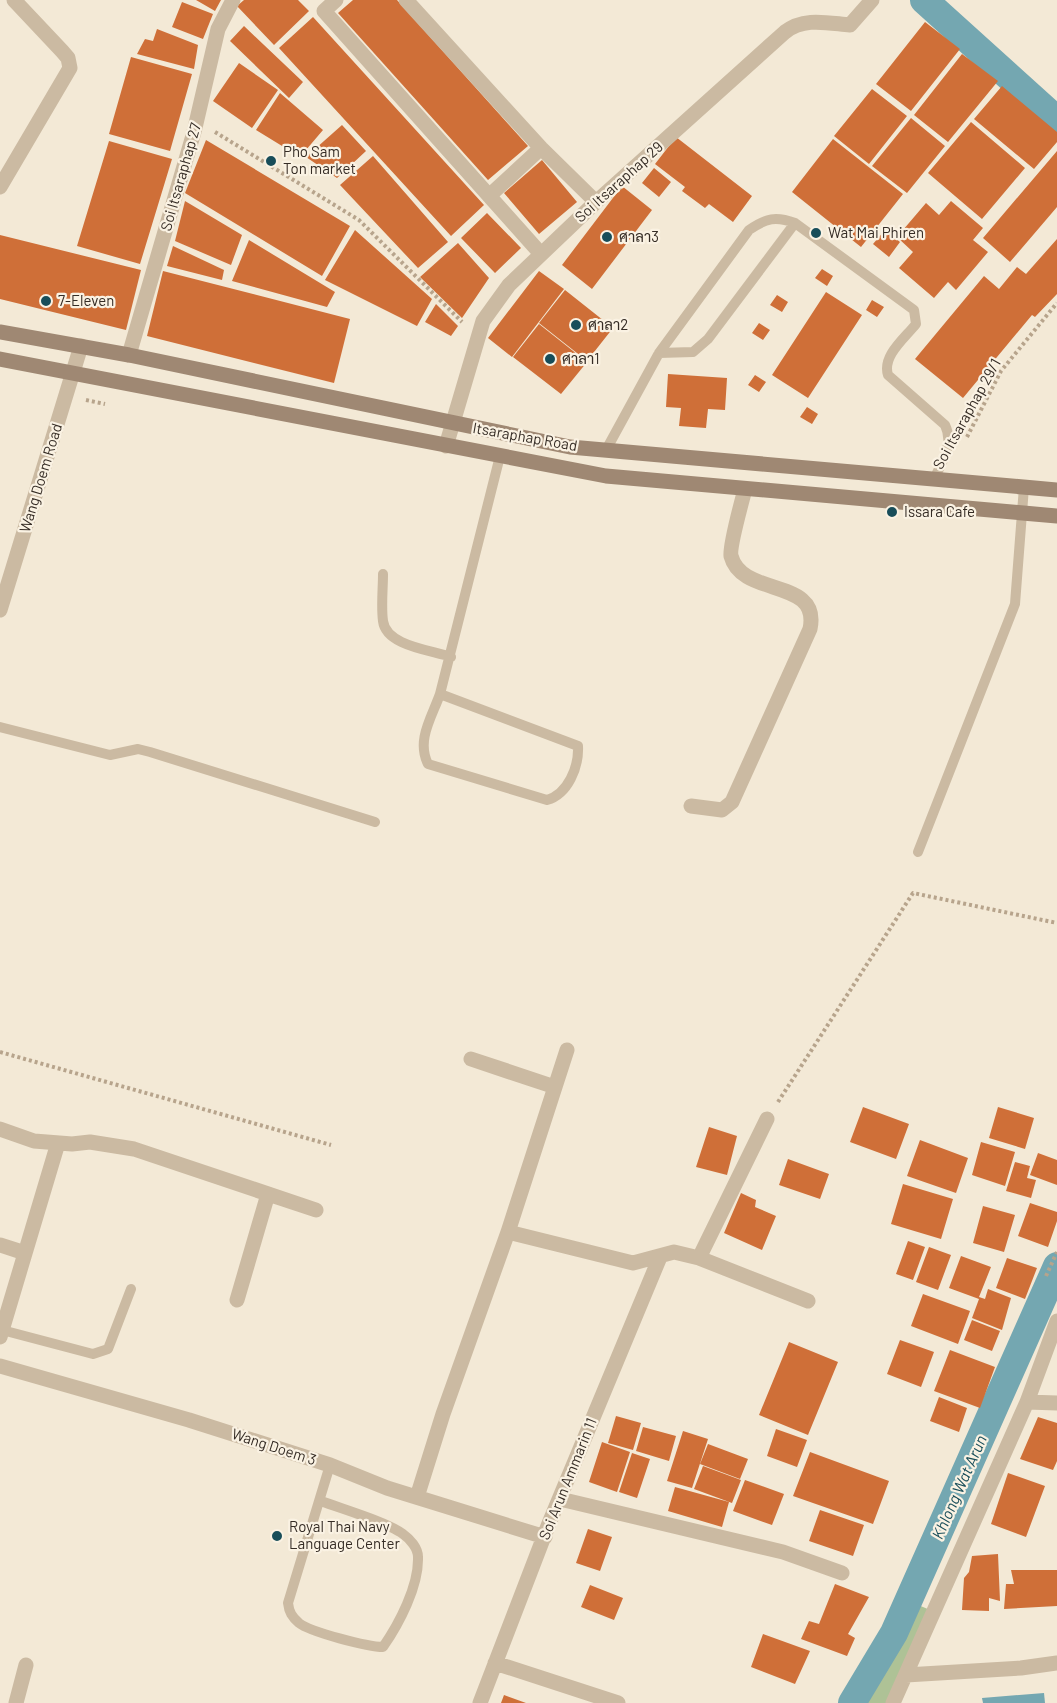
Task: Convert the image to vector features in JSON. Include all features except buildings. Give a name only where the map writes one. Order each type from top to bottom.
[{"type":"main road","name":"Itsaraphap Road","points":[[0,332],[129,355],[570,447],[1057,490]]},
{"type":"main road","points":[[0,359],[606,476],[1057,516]]},
{"type":"street","points":[[0,187],[70,68],[68,58],[14,0]]},
{"type":"street","name":"Soi Itsaraphap 27","points":[[129,355],[197,121],[218,29],[233,0]]},
{"type":"street","points":[[336,0],[324,11],[541,254]]},
{"type":"street","points":[[406,0],[541,148],[596,202]]},
{"type":"street","name":"Soi Itsaraphap 29","points":[[446,446],[483,321],[509,285],[596,202],[794,25],[807,22],[850,25],[872,0]]},
{"type":"street","points":[[489,196],[541,148]]},
{"type":"street","name":"Wang Doem Road","points":[[0,610],[81,346]]},
{"type":"street","points":[[691,806],[722,810],[732,802],[813,618],[810,607],[804,599],[773,586],[750,581],[738,570],[731,555],[745,489]]},
{"type":"street","points":[[417,1497],[443,1414],[508,1232],[567,1050]]},
{"type":"street","points":[[471,1059],[555,1087]]},
{"type":"street","points":[[699,1258],[767,1119]]},
{"type":"street","points":[[0,1129],[34,1141],[90,1142],[134,1149],[316,1210]]},
{"type":"street","points":[[1,1334],[58,1143]]},
{"type":"street","points":[[237,1300],[268,1194]]},
{"type":"street","points":[[508,1232],[633,1263],[674,1252],[699,1258],[808,1301]]},
{"type":"street","points":[[0,1245],[25,1253]]},
{"type":"street","name":"Soi Arun Ammarin 11","points":[[480,1703],[544,1537],[660,1257]]},
{"type":"street","points":[[893,1703],[1027,1402],[1057,1321]]},
{"type":"street","name":"Wang Doem 3","points":[[0,1366],[189,1420],[544,1537]]},
{"type":"street","points":[[1027,1402],[1057,1403]]},
{"type":"street","points":[[560,1499],[783,1552],[842,1573]]},
{"type":"street","points":[[495,1663],[618,1703]]},
{"type":"street","points":[[906,1675],[1021,1668],[1057,1663]]},
{"type":"street","points":[[16,1703],[26,1665]]},
{"type":"lane","points":[[606,450],[658,353],[749,230],[762,221],[778,217],[795,223],[914,310],[916,324],[889,357],[885,366],[888,375],[948,430],[950,436],[947,450],[934,479]]},
{"type":"lane","points":[[658,353],[693,352],[708,339],[795,223]]},
{"type":"lane","points":[[440,694],[578,746],[579,759],[558,797],[547,800],[428,764],[422,752],[422,743],[451,657],[500,456]]},
{"type":"lane","points":[[918,852],[1015,604],[1024,487]]},
{"type":"lane","points":[[383,574],[383,623],[387,634],[399,641],[451,657]]},
{"type":"lane","points":[[0,727],[110,755],[138,749],[150,752],[375,822]]},
{"type":"lane","points":[[1,1334],[93,1354],[102,1352],[108,1349],[131,1289]]},
{"type":"lane","points":[[321,1501],[402,1532],[412,1542],[419,1555],[414,1582],[396,1629],[383,1647],[366,1647],[302,1626],[291,1615],[288,1603],[321,1501],[330,1465]]},
{"type":"path","points":[[197,121],[359,220],[478,337]]},
{"type":"path","name":"Soi Itsaraphap 29/1","points":[[965,441],[1001,371],[1057,303]]},
{"type":"path","points":[[767,1119],[913,893],[1057,923]]},
{"type":"path","points":[[0,1052],[331,1145]]},
{"type":"path","points":[[1046,1276],[1057,1252]]},
{"type":"green space","points":[[909,1601],[930,1610],[887,1703],[853,1703],[895,1633]]},
{"type":"water","points":[[1044,1693],[1045,1703],[983,1703],[982,1698]]},
{"type":"waterway","points":[[924,0],[1057,120]]},
{"type":"waterway","name":"Khlong Wat Arun","points":[[852,1703],[894,1633],[1057,1266]]},
{"type":"place","name":"Pho Sam Ton market","points":[[271,161]]},
{"type":"place","name":"Wat Mai Phiren","points":[[816,233]]},
{"type":"place","name":"ศาลา3","points":[[607,237]]},
{"type":"place","name":"7-Eleven","points":[[46,301]]},
{"type":"place","name":"ศาลา2","points":[[576,325]]},
{"type":"place","name":"ศาลา1","points":[[550,359]]},
{"type":"place","name":"Issara Cafe","points":[[892,512]]},
{"type":"place","name":"Royal Thai Navy Language Center","points":[[277,1536]]}]
